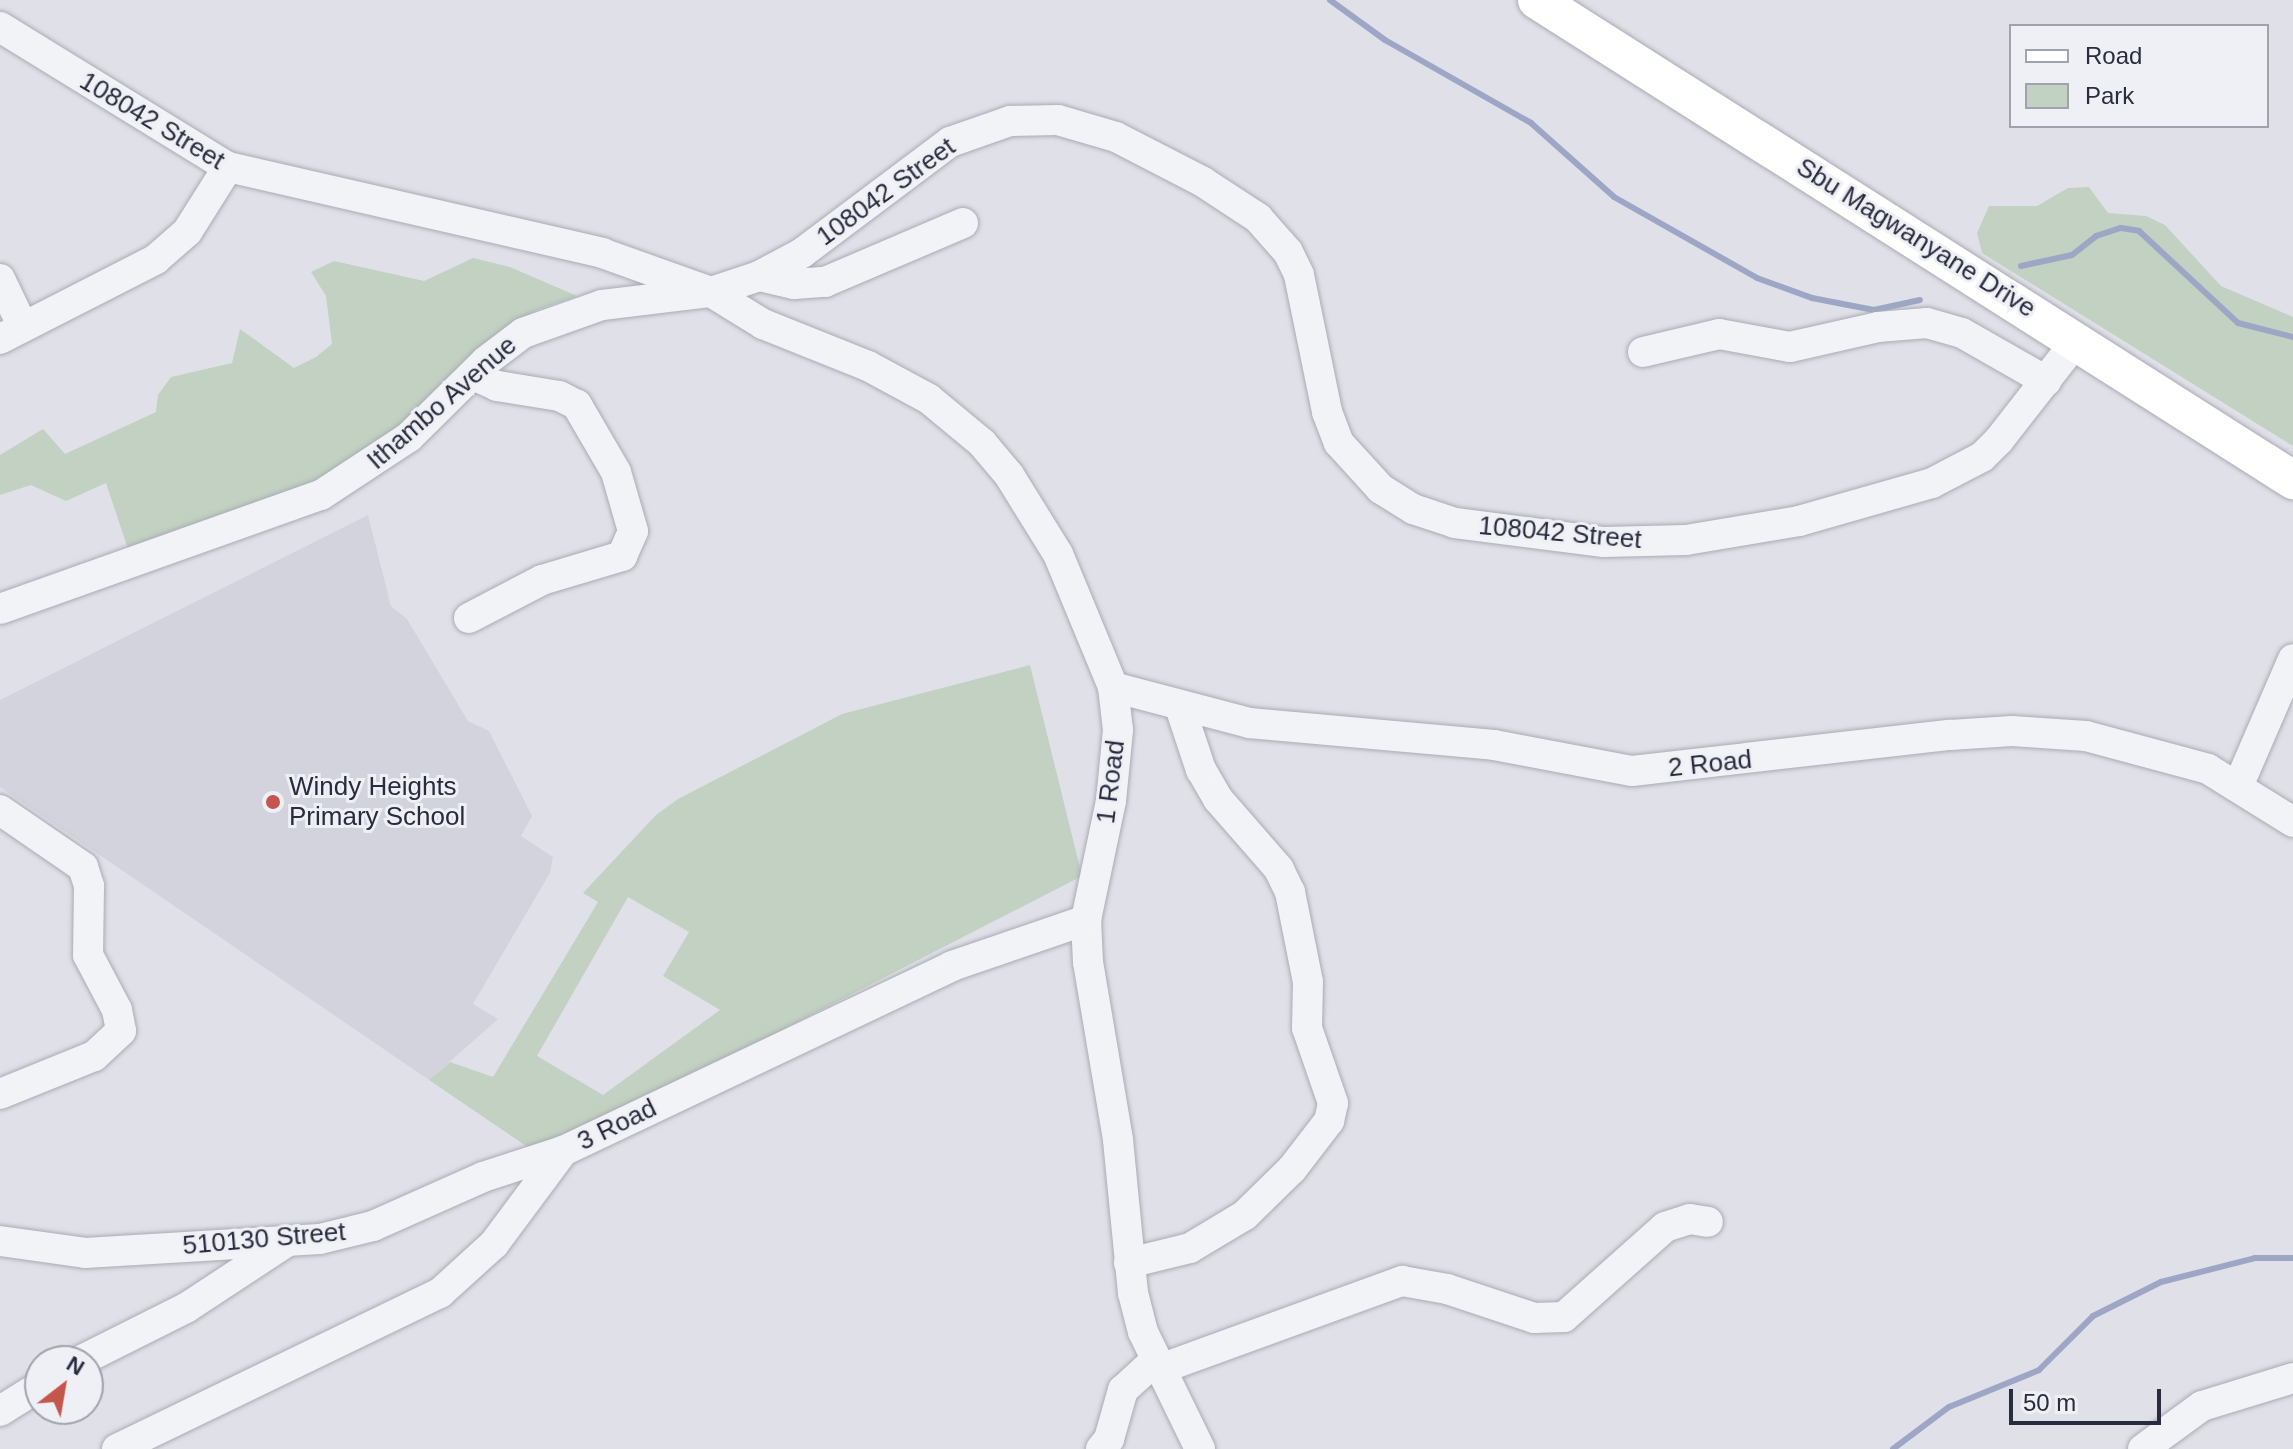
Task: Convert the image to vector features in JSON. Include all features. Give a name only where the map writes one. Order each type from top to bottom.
[{"type":"main road","name":"Sbu Magwanyane Drive","points":[[1537,0],[2077,340],[2293,480]]},
{"type":"street","name":"108042 Street","points":[[0,27],[228,167],[602,253],[711,292],[759,276],[802,253],[950,142],[1032,118],[1091,128],[1203,182],[1274,234],[1304,289],[1327,412],[1339,443],[1381,489],[1413,509],[1455,523],[1604,542],[1686,540],[1742,533],[1932,483],[1982,457],[2077,340]]},
{"type":"street","points":[[0,279],[12,333],[173,246],[228,167]]},
{"type":"street","points":[[759,276],[794,284],[825,282],[963,223]]},
{"type":"street","name":"Ithambo Avenue","points":[[0,609],[321,495],[409,437],[505,345],[558,317],[602,305],[711,292]]},
{"type":"street","name":"1 Road","points":[[711,292],[780,333],[898,380],[982,443],[1035,512],[1058,554],[1113,687],[1118,730],[1111,801],[1086,920],[1118,1140],[1129,1263],[1143,1332],[1200,1449]]},
{"type":"street","points":[[1643,352],[1719,334],[1790,347],[1878,327],[1927,323],[1962,333],[2046,381]]},
{"type":"street","points":[[469,618],[542,580],[622,556],[633,531],[616,472],[577,405],[473,375]]},
{"type":"street","points":[[2239,784],[2293,659]]},
{"type":"street","name":"2 Road","points":[[1113,687],[1180,707],[1281,728],[1494,745],[1632,771],[1950,735],[2045,731],[2157,751],[2239,784],[2293,822]]},
{"type":"street","points":[[1129,1263],[1190,1248],[1245,1215],[1292,1169],[1329,1121],[1333,1103],[1307,1028],[1308,982],[1290,892],[1279,869],[1218,799],[1201,770],[1180,707]]},
{"type":"street","points":[[0,810],[83,867],[89,886],[88,955],[117,1010],[121,1031],[94,1056],[0,1094]]},
{"type":"street","name":"3 Road","points":[[117,1449],[440,1293],[494,1244],[563,1151],[952,966],[1086,920]]},
{"type":"street","name":"510130 Street","points":[[0,1241],[85,1253],[288,1241],[373,1226],[483,1177],[563,1151]]},
{"type":"street","points":[[1101,1449],[1109,1439],[1123,1390],[1158,1365],[1402,1281],[1447,1289],[1534,1318],[1564,1317],[1665,1227],[1690,1219],[1708,1222]]},
{"type":"street","points":[[104,1349],[186,1308],[288,1241]]},
{"type":"street","points":[[2143,1449],[2202,1406],[2293,1378]]},
{"type":"street","points":[[0,1411],[24,1396]]},
{"type":"shaded area","name":"Windy Heights Primary School","points":[[368,515],[391,606],[407,619],[468,721],[489,731],[532,816],[521,836],[553,857],[550,873],[473,1004],[498,1019],[429,1080],[0,787],[0,700]]},
{"type":"green space","points":[[2089,187],[2108,213],[2146,216],[2165,225],[2221,286],[2293,317],[2293,446],[1982,253],[1977,233],[1989,206],[2037,206],[2068,188]]},
{"type":"green space","points":[[473,258],[510,267],[577,296],[537,310],[498,333],[432,404],[336,477],[128,549],[106,483],[66,501],[31,485],[0,495],[0,455],[43,429],[65,454],[156,412],[158,395],[171,377],[232,363],[240,329],[294,368],[316,357],[332,344],[326,296],[311,272],[334,261],[424,281]]},
{"type":"green space","points":[[1030,665],[1082,876],[562,1143],[529,1148],[429,1080],[450,1062],[493,1077],[598,902],[583,893],[656,815],[678,799],[842,714]],"holes":[[[628,897],[689,932],[663,976],[720,1010],[603,1095],[537,1056]]]},
{"type":"waterway","points":[[1330,0],[1385,40],[1531,123],[1614,197],[1757,278],[1812,298],[1874,310],[1920,300]]},
{"type":"waterway","points":[[2021,266],[2072,255],[2096,236],[2121,228],[2139,231],[2238,323],[2293,337]]},
{"type":"waterway","points":[[1893,1449],[1949,1407],[2039,1370],[2093,1316],[2161,1282],[2255,1258],[2293,1258]]},
{"type":"place","name":"Windy Heights Primary School","points":[[273,802]]}]
